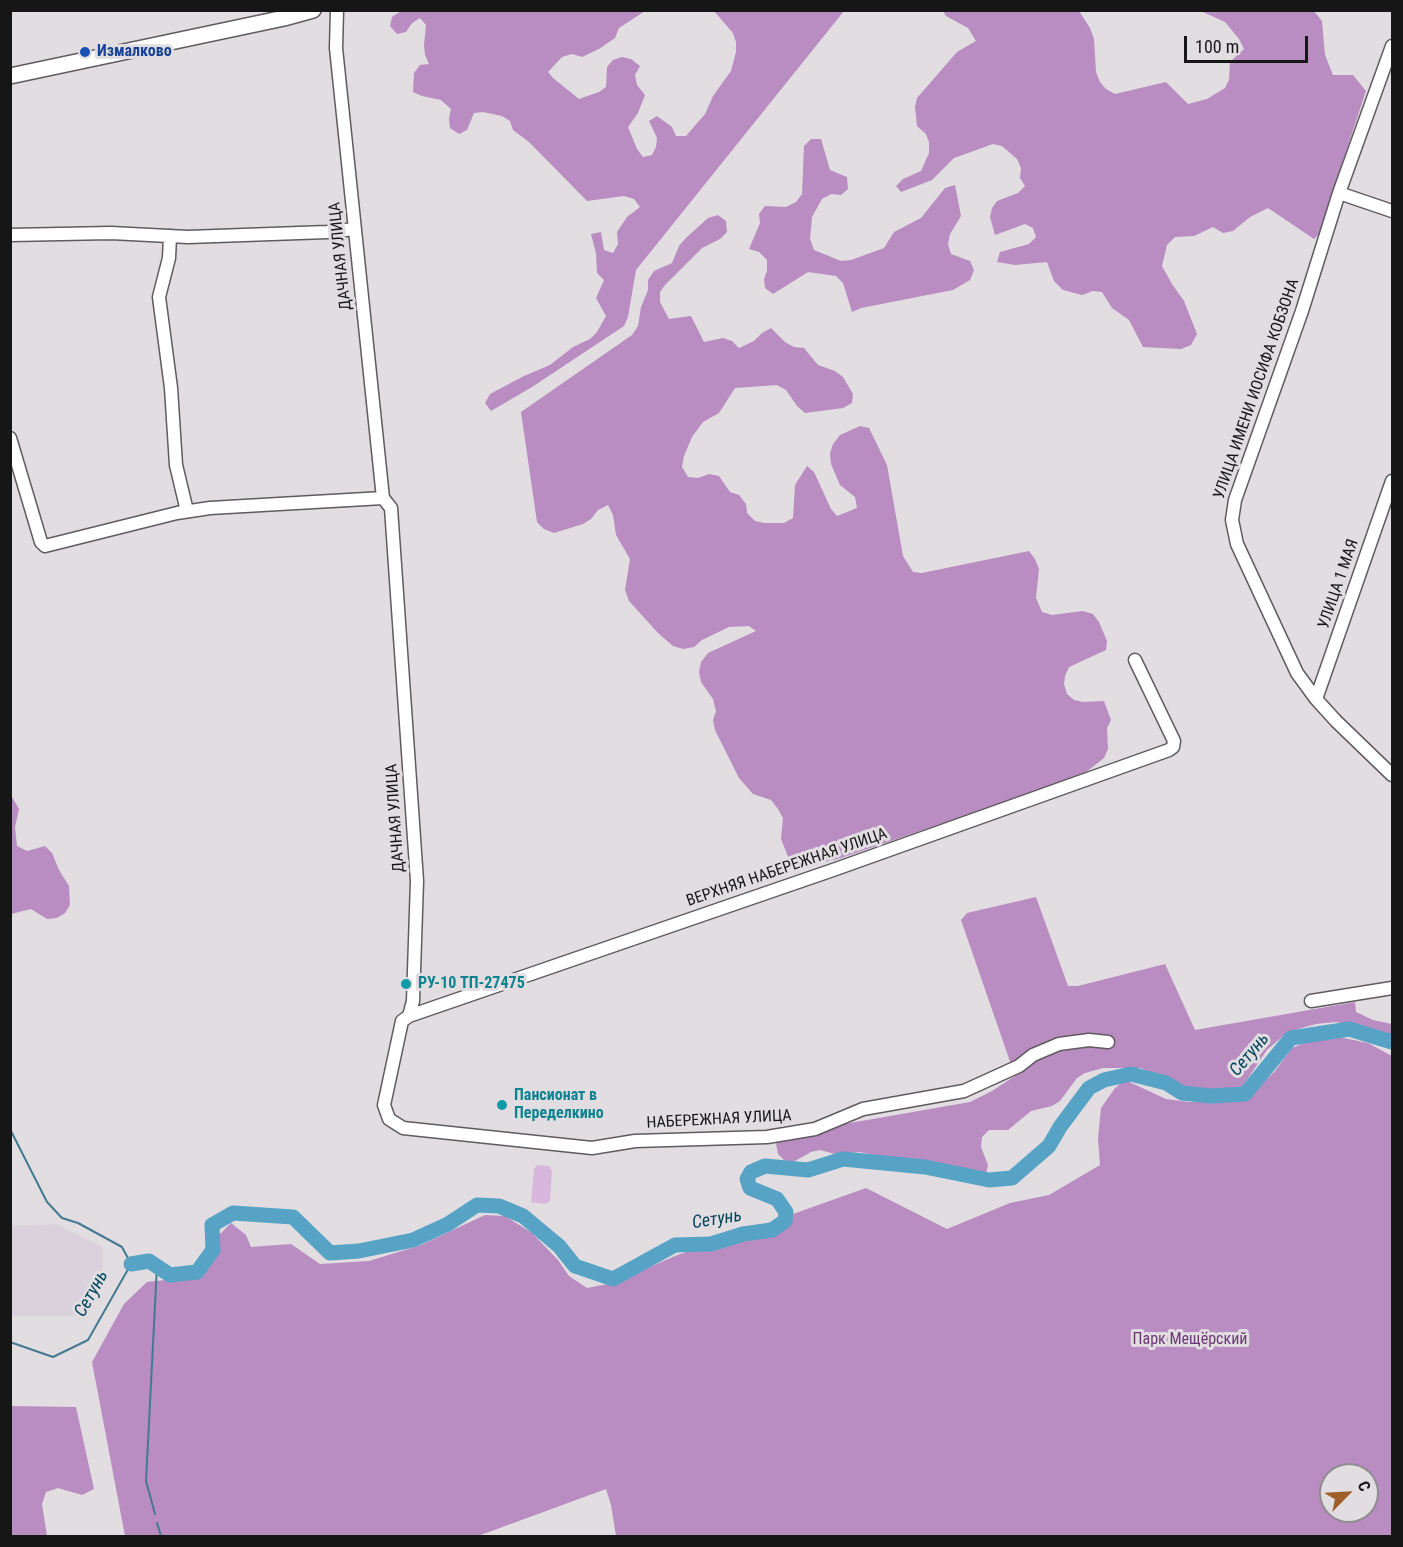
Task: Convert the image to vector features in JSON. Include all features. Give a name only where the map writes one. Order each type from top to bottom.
[{"type":"main road","points":[[10,76],[274,21],[313,10]]},
{"type":"street","name":"ДАЧНАЯ УЛИЦА","points":[[337,10],[336,48],[387,503],[417,881],[413,1000],[409,1016],[402,1021],[384,1106],[389,1119]]},
{"type":"street","name":"УЛИЦА ИМЕНИ ИОСИФА КОБЗОНА","points":[[1392,46],[1339,193],[1302,311],[1235,500],[1232,520],[1237,544],[1288,658],[1316,699],[1392,775]]},
{"type":"street","points":[[1339,193],[1392,211]]},
{"type":"street","points":[[10,235],[111,233],[170,236],[327,232],[355,229]]},
{"type":"street","points":[[170,236],[169,258],[159,297],[171,388],[176,465],[188,511]]},
{"type":"street","points":[[10,438],[41,542],[45,546],[188,511],[387,503]]},
{"type":"street","name":"УЛИЦА 1 МАЯ","points":[[1316,699],[1392,481]]},
{"type":"street","name":"ВЕРХНЯЯ НАБЕРЕЖНАЯ УЛИЦА","points":[[409,1016],[832,870],[1173,747],[1173,741],[1135,660]]},
{"type":"street","points":[[1311,1001],[1392,988]]},
{"type":"street","name":"НАБЕРЕЖНАЯ УЛИЦА","points":[[389,1119],[404,1128],[592,1148],[635,1142],[767,1137],[815,1129],[863,1109],[964,1091],[1019,1066],[1033,1055],[1059,1044],[1089,1040],[1108,1042]]},
{"type":"shaded area","points":[[537,1165],[549,1166],[552,1171],[550,1201],[546,1204],[531,1202],[534,1169]]},
{"type":"shaded area","points":[[57,1224],[103,1247],[103,1288],[87,1316],[11,1316],[11,1226]]},
{"type":"green space","points":[[401,11],[645,11],[619,28],[615,38],[599,49],[582,57],[572,54],[562,57],[548,72],[579,99],[606,87],[607,67],[613,60],[622,57],[631,59],[640,66],[635,75],[637,85],[645,95],[638,113],[628,127],[643,157],[652,155],[656,147],[657,138],[649,121],[657,116],[672,127],[676,136],[686,136],[705,114],[713,96],[731,71],[736,42],[733,33],[714,11],[844,11],[636,270],[628,317],[624,326],[532,387],[491,411],[485,403],[490,394],[550,365],[597,332],[606,316],[596,298],[604,280],[597,273],[596,253],[591,234],[601,232],[604,250],[613,253],[618,244],[617,232],[627,217],[640,207],[634,199],[624,196],[587,201],[529,142],[513,130],[510,121],[502,116],[483,112],[474,113],[467,130],[459,134],[450,128],[451,109],[441,100],[413,92],[414,73],[420,65],[429,64],[424,45],[426,25],[420,18],[412,23],[406,32],[397,34],[390,26],[392,17]]},
{"type":"green space","points":[[943,11],[1079,11],[1094,39],[1096,72],[1106,89],[1115,94],[1166,82],[1188,104],[1207,99],[1225,88],[1229,80],[1230,62],[1244,49],[1225,22],[1201,11],[1314,11],[1322,21],[1325,55],[1333,75],[1353,75],[1366,91],[1321,232],[1314,239],[1268,208],[1250,217],[1233,231],[1223,233],[1213,227],[1194,236],[1175,237],[1167,245],[1162,266],[1184,301],[1197,334],[1191,345],[1181,349],[1143,347],[1129,320],[1112,308],[1102,292],[1093,291],[1082,295],[1063,290],[1054,281],[1047,262],[1015,265],[997,262],[1000,252],[1029,244],[1036,237],[1033,228],[1025,224],[995,235],[990,217],[992,208],[997,201],[1018,193],[1025,186],[1020,178],[1021,168],[1017,159],[1002,146],[993,144],[954,158],[932,180],[901,192],[896,186],[903,179],[921,171],[929,153],[926,134],[917,126],[915,107],[917,98],[957,52],[976,41],[968,28],[946,16]]},
{"type":"green space","points":[[811,139],[821,139],[830,170],[847,177],[848,189],[841,195],[831,194],[822,199],[812,217],[810,239],[814,250],[841,261],[851,260],[884,248],[894,232],[921,218],[945,188],[955,185],[961,216],[950,234],[948,244],[951,254],[970,261],[974,270],[970,280],[953,290],[861,308],[852,312],[843,283],[836,276],[808,272],[773,294],[765,288],[767,260],[759,252],[749,249],[760,223],[759,214],[765,206],[786,207],[796,202],[802,194],[804,146]]},
{"type":"green space","points":[[718,215],[726,221],[727,232],[720,239],[702,248],[660,292],[660,302],[669,319],[691,316],[704,342],[723,338],[732,341],[739,348],[754,341],[771,328],[785,342],[794,347],[804,348],[818,365],[835,371],[843,377],[853,394],[852,403],[843,408],[805,413],[786,390],[777,385],[735,388],[719,413],[703,422],[692,437],[682,467],[688,477],[698,478],[709,474],[719,476],[730,492],[739,495],[746,504],[747,513],[755,521],[784,523],[793,518],[795,485],[807,466],[814,472],[831,509],[837,516],[857,508],[855,497],[840,485],[831,464],[830,453],[833,444],[840,435],[860,426],[869,428],[887,465],[903,556],[913,572],[922,573],[1029,551],[1039,569],[1036,598],[1042,612],[1052,615],[1083,611],[1093,614],[1099,622],[1107,641],[1106,650],[1069,667],[1064,684],[1067,694],[1074,700],[1104,701],[1111,720],[1107,728],[1108,749],[1104,758],[1081,776],[841,858],[809,866],[798,865],[789,859],[781,839],[783,818],[778,809],[771,800],[753,794],[739,778],[715,730],[713,720],[716,711],[713,699],[701,682],[699,672],[701,662],[708,653],[756,631],[749,626],[729,627],[702,640],[694,647],[683,649],[673,646],[629,601],[625,590],[630,559],[616,535],[613,515],[608,505],[598,510],[591,519],[583,524],[554,533],[544,529],[537,522],[521,412],[632,335],[638,326],[641,307],[648,290],[648,280],[654,271],[672,263],[679,246],[686,238],[708,218]]},
{"type":"green space","points":[[11,795],[19,809],[15,827],[17,846],[27,851],[45,846],[52,853],[69,886],[70,905],[65,913],[57,918],[47,919],[31,909],[11,914]]},
{"type":"green space","points":[[1036,897],[1068,986],[1078,986],[1165,964],[1195,1030],[1355,1002],[1356,1012],[1373,1020],[1392,1024],[1392,1040],[1355,1025],[1336,1022],[1298,1029],[1282,1037],[1267,1050],[1242,1087],[1223,1093],[1194,1093],[1141,1068],[1103,1068],[1085,1073],[1077,1078],[1060,1101],[1052,1106],[1031,1111],[1008,1130],[989,1130],[982,1137],[981,1147],[988,1165],[986,1174],[977,1176],[859,1152],[839,1155],[820,1150],[795,1161],[786,1162],[778,1154],[776,1144],[781,1136],[970,1102],[1015,1076],[961,920],[967,913]]},
{"type":"green space","name":"Парк Мещёрский","points":[[1339,1037],[1368,1043],[1392,1056],[1392,1536],[616,1536],[606,1489],[478,1536],[125,1536],[92,1362],[124,1304],[147,1282],[193,1277],[217,1254],[220,1234],[231,1223],[246,1235],[251,1247],[291,1244],[320,1264],[369,1261],[421,1245],[485,1215],[505,1216],[532,1233],[558,1260],[569,1276],[587,1288],[613,1283],[675,1256],[866,1188],[947,1229],[1010,1203],[1049,1195],[1100,1165],[1098,1138],[1101,1108],[1115,1088],[1125,1080],[1166,1099],[1189,1102],[1229,1102],[1258,1088],[1275,1071],[1292,1048],[1315,1038]]},
{"type":"green space","points":[[11,1406],[76,1407],[94,1489],[82,1495],[58,1488],[46,1492],[42,1504],[47,1536],[11,1536]]},
{"type":"waterway","name":"Сетунь","points":[[131,1264],[149,1261],[170,1275],[197,1272],[213,1250],[212,1225],[233,1213],[293,1217],[330,1253],[359,1251],[413,1240],[448,1224],[477,1205],[499,1206],[523,1216],[559,1246],[575,1266],[613,1279],[675,1245],[711,1244],[743,1234],[772,1230],[785,1221],[786,1212],[777,1199],[750,1188],[747,1179],[751,1172],[765,1166],[808,1170],[843,1159],[925,1167],[989,1180],[1012,1178],[1049,1146],[1089,1088],[1104,1080],[1131,1074],[1166,1083],[1182,1093],[1211,1096],[1245,1094],[1291,1038],[1349,1029],[1392,1042]]},
{"type":"waterway","points":[[10,1129],[47,1202],[62,1218],[78,1223],[122,1247],[131,1264],[88,1340],[53,1357],[10,1342]]},
{"type":"waterway","points":[[155,1514],[146,1481],[157,1266]]},
{"type":"waterway","points":[[157,1523],[161,1536]]},
{"type":"place","name":"Измалково","points":[[85,52]]},
{"type":"place","name":"РУ-10 ТП-27475","points":[[406,984]]},
{"type":"place","name":"Пансионат в Переделкино","points":[[502,1105]]}]
